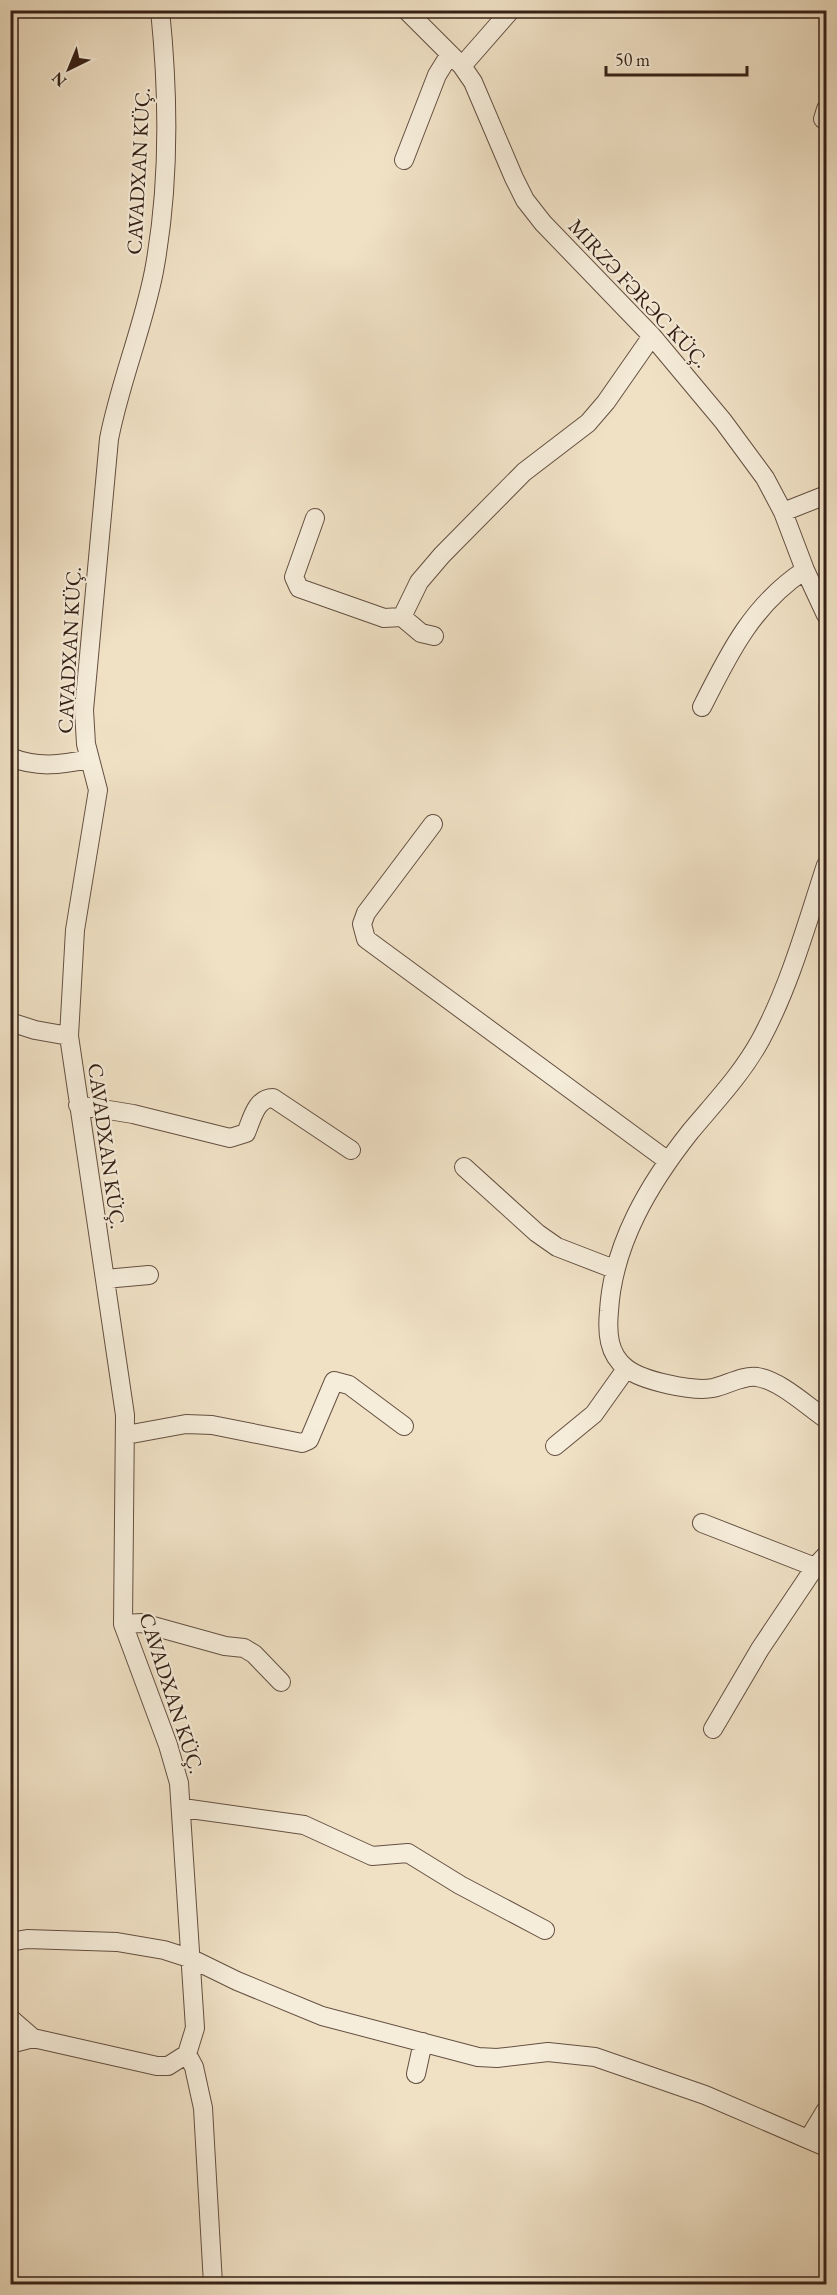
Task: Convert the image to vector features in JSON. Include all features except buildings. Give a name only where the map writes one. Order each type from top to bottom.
[{"type":"street","name":"CAVADXAN KÜÇ.","points":[[160,10],[167,121],[160,234],[147,303],[114,412],[109,439],[84,710],[84,730],[89,759],[95,775],[97,804],[75,930],[69,1036],[126,1435],[123,1624],[168,1745],[183,1808],[196,2020],[187,2054]]},
{"type":"street","name":"MIRZƏ FƏRƏC KÜÇ.","points":[[406,10],[456,60],[473,82],[525,200],[543,223],[652,336],[723,421],[765,478],[783,512],[805,570],[826,615]]},
{"type":"street","points":[[404,159],[437,75],[511,10]]},
{"type":"street","points":[[402,617],[419,582],[442,555],[532,465],[588,423],[606,402],[652,336]]},
{"type":"street","points":[[783,512],[826,495]]},
{"type":"street","points":[[315,518],[294,577],[299,588],[384,618],[402,617],[417,631],[434,636]]},
{"type":"street","points":[[702,707],[732,646],[754,615],[776,591],[805,570]]},
{"type":"street","points":[[10,757],[29,764],[49,766],[89,759]]},
{"type":"street","points":[[433,824],[366,913],[362,924],[366,939],[668,1161]]},
{"type":"street","points":[[826,865],[774,1015],[760,1041],[729,1087],[668,1161],[626,1237],[614,1269],[607,1335],[612,1349],[626,1369],[670,1384],[694,1388],[711,1388],[749,1377],[759,1377],[777,1385],[826,1419]]},
{"type":"street","points":[[10,1022],[35,1030],[69,1036]]},
{"type":"street","points":[[78,1105],[133,1114],[230,1138],[246,1133],[260,1102],[266,1098],[273,1098],[282,1101],[351,1150]]},
{"type":"street","points":[[464,1167],[550,1243],[581,1258],[614,1269]]},
{"type":"street","points":[[105,1279],[149,1275]]},
{"type":"street","points":[[555,1446],[594,1414],[626,1369]]},
{"type":"street","points":[[126,1435],[186,1424],[212,1425],[302,1443],[309,1440],[334,1380],[349,1385],[404,1426]]},
{"type":"street","points":[[702,1523],[821,1561],[749,1666],[712,1729]]},
{"type":"street","points":[[123,1624],[142,1623],[225,1646],[244,1648],[254,1654],[281,1683]]},
{"type":"street","points":[[183,1808],[304,1825],[372,1856],[408,1853],[460,1885],[545,1930]]},
{"type":"street","points":[[10,1942],[27,1939],[117,1942],[164,1950],[192,1959],[237,1981],[322,2016],[478,2056],[497,2058],[548,2052],[595,2057],[705,2095],[810,2138],[826,2147]]},
{"type":"street","points":[[10,2019],[33,2038],[157,2066],[168,2066],[187,2054],[194,2067],[203,2108],[213,2284]]},
{"type":"street","points":[[10,2044],[33,2038]]},
{"type":"street","points":[[416,2074],[423,2042]]},
{"type":"street","points":[[810,2138],[826,2110]]}]
